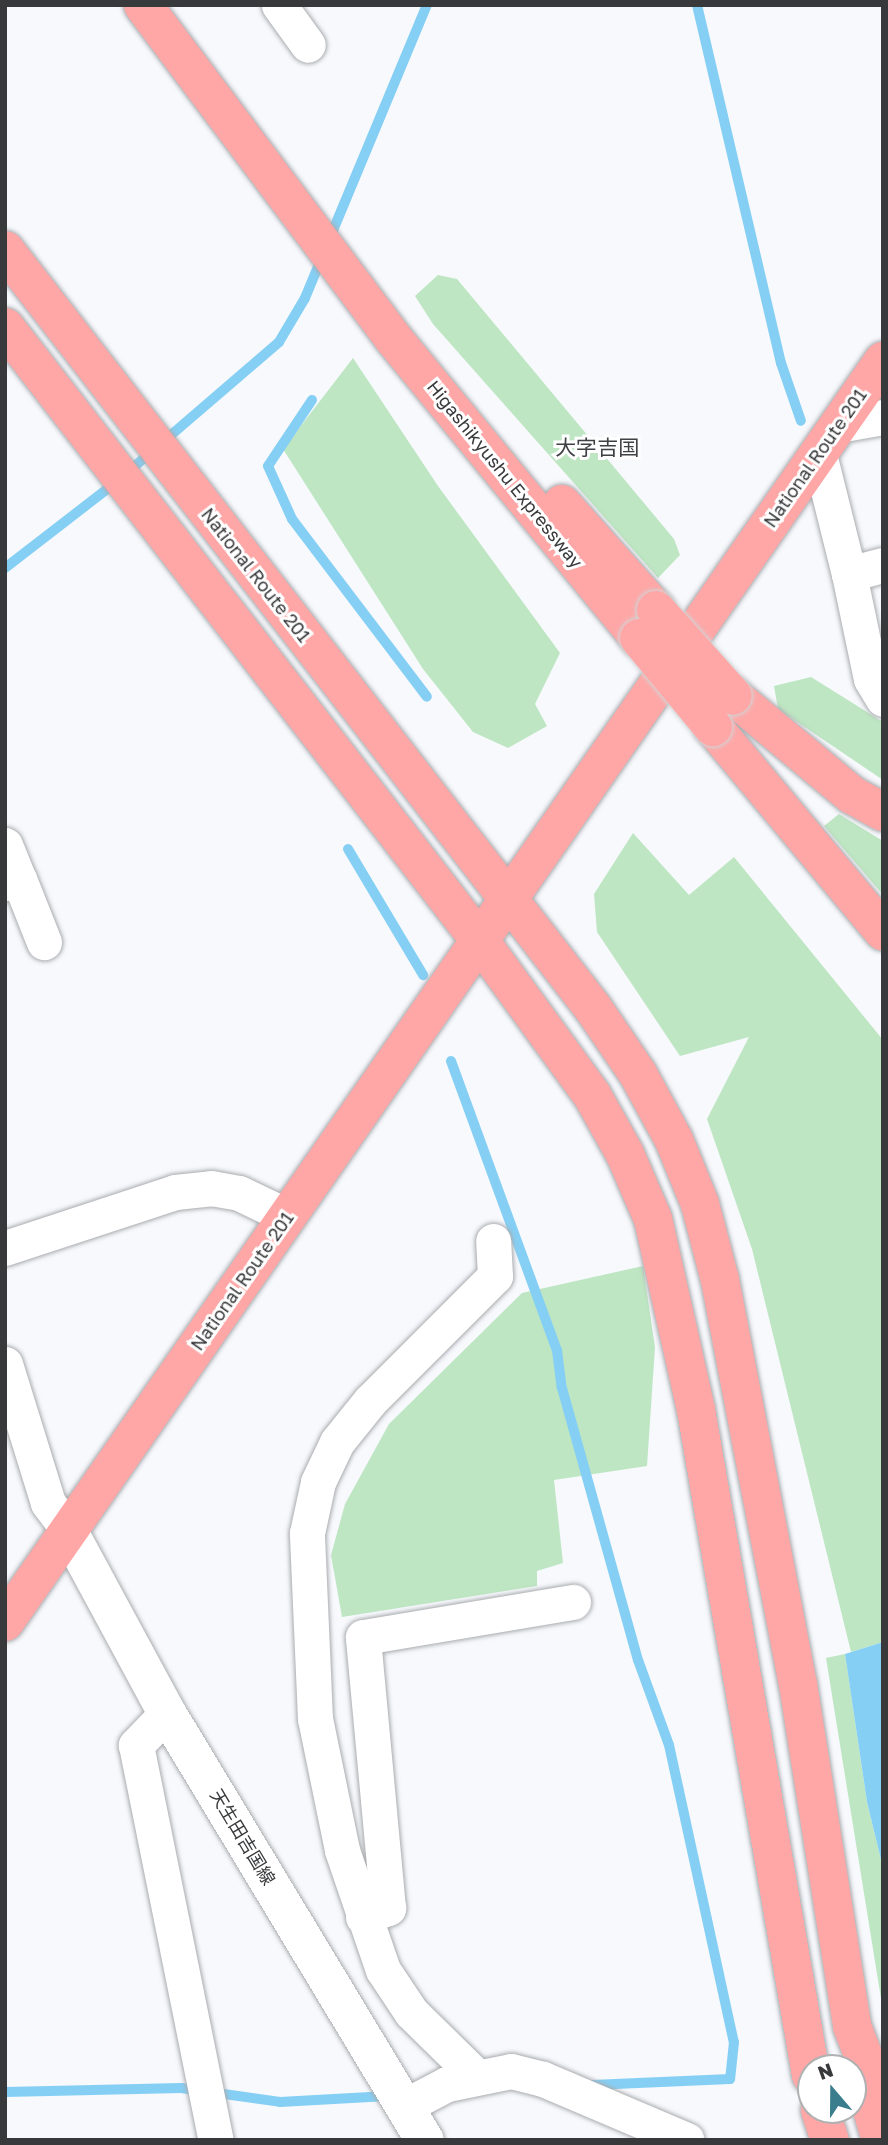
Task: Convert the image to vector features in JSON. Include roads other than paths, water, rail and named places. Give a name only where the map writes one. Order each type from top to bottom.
[{"type":"highway","name":"Higashikyushu Expressway","points":[[143,5],[261,162],[400,333],[723,712],[883,931]]},
{"type":"highway","name":"National Route 201","points":[[5,250],[508,900]]},
{"type":"highway","points":[[5,327],[480,941],[592,1095],[625,1154],[653,1219],[696,1410],[807,2054]]},
{"type":"highway","name":"National Route 201","points":[[5,1622],[883,361]]},
{"type":"highway","points":[[723,712],[883,812]]},
{"type":"highway","points":[[508,900],[638,1073],[674,1140],[700,1204],[746,1402],[798,1684],[852,2026],[881,2140]]},
{"type":"highway","points":[[852,2026],[883,2107]]},
{"type":"main road","name":"天生田吉国線","points":[[68,1530],[167,1713],[425,2140]]},
{"type":"street","points":[[279,5],[307,45]]},
{"type":"street","points":[[883,417],[828,439],[849,574],[871,679],[883,698]]},
{"type":"street","points":[[849,574],[883,565]]},
{"type":"street","points":[[5,845],[12,881],[44,942]]},
{"type":"street","points":[[5,1248],[175,1192],[211,1188],[239,1193],[288,1216]]},
{"type":"street","points":[[475,2075],[411,2012],[383,1970],[342,1850],[315,1719],[307,1533],[318,1482],[337,1442],[370,1401],[495,1276],[493,1241]]},
{"type":"street","points":[[5,1364],[48,1503],[68,1530]]},
{"type":"street","points":[[363,1917],[388,1908],[362,1637],[573,1602]]},
{"type":"street","points":[[167,1713],[136,1745],[216,2140]]},
{"type":"street","points":[[403,2107],[475,2075],[511,2071],[543,2079],[687,2140]]},
{"type":"water","points":[[883,1642],[883,1868],[867,1802],[845,1654]]},
{"type":"waterway","points":[[329,240],[427,5]]},
{"type":"waterway","points":[[697,5],[781,363],[801,421]]},
{"type":"waterway","points":[[164,441],[279,342],[305,298],[322,257]]},
{"type":"waterway","points":[[312,400],[268,466],[292,519],[427,697]]},
{"type":"waterway","points":[[127,473],[152,451]]},
{"type":"waterway","points":[[5,568],[115,483]]},
{"type":"waterway","points":[[348,849],[423,975]]},
{"type":"waterway","points":[[451,1061],[557,1350],[562,1388],[638,1660],[669,1745],[734,2042],[730,2079],[592,2085]]},
{"type":"waterway","points":[[5,2092],[181,2088],[280,2102],[388,2096]]},
{"type":"district","name":"大字吉国","points":[[597,447]]}]
